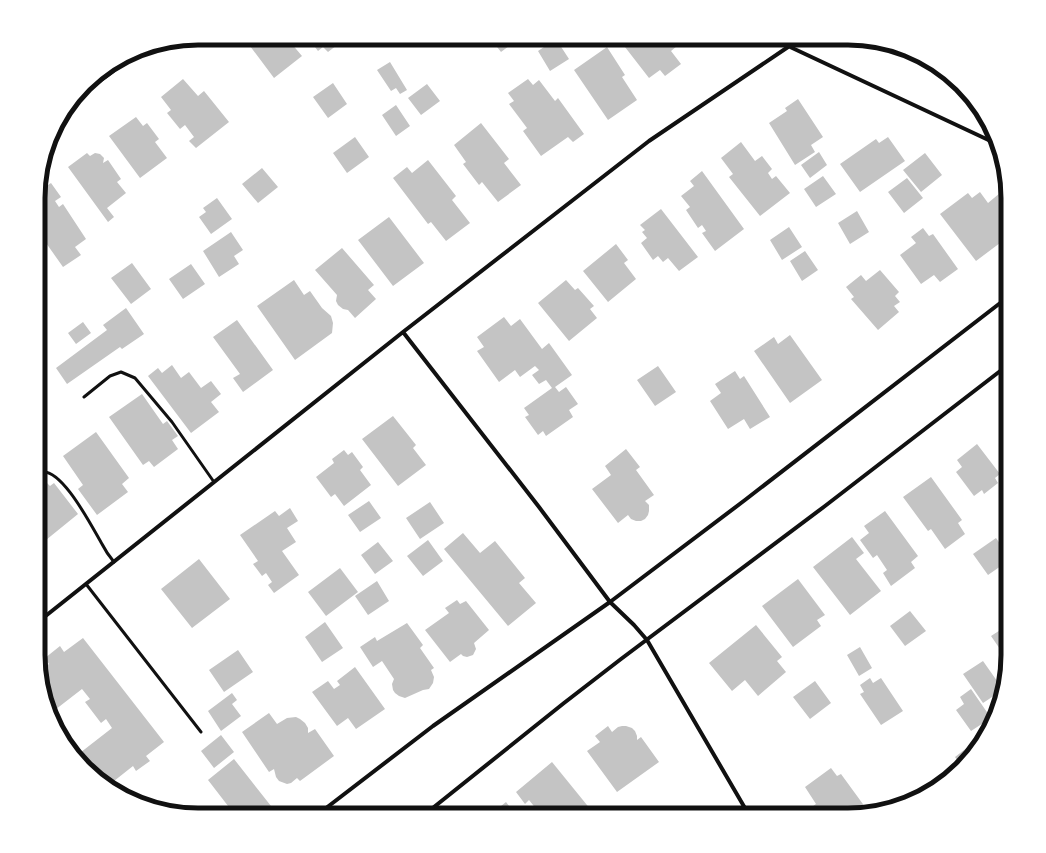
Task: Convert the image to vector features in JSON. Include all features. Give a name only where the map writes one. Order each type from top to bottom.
[{"type":"street","points":[[784,45],[990,141]]},
{"type":"street","points":[[45,616],[403,332],[649,141],[788,47]]},
{"type":"street","points":[[97,83],[122,65]]},
{"type":"street","points":[[326,808],[433,726],[610,602],[1001,302]]},
{"type":"street","points":[[403,332],[539,507],[610,602],[634,624],[647,640],[746,808]]},
{"type":"street","points":[[433,808],[564,703],[825,506],[1001,370]]},
{"type":"lane","points":[[84,397],[110,376],[121,372],[135,378],[172,422],[214,482]]},
{"type":"lane","points":[[45,472],[50,473],[62,482],[84,511],[105,550],[114,562]]},
{"type":"lane","points":[[86,584],[201,732]]},
{"type":"building","points":[[249,45],[293,45],[302,56],[274,78]]},
{"type":"building","points":[[313,45],[337,45],[328,52],[323,47],[318,51]]},
{"type":"building","points":[[496,45],[510,45],[501,52]]},
{"type":"building","points":[[547,45],[560,45],[569,59],[550,71],[538,51]]},
{"type":"building","points":[[623,45],[676,45],[677,46],[671,51],[681,64],[665,76],[660,70],[649,78]]},
{"type":"building","points":[[607,47],[625,75],[622,77],[637,100],[608,120],[574,70]]},
{"type":"building","points":[[390,62],[407,90],[400,94],[396,88],[391,91],[377,70]]},
{"type":"building","points":[[183,79],[198,96],[204,91],[229,122],[196,148],[189,141],[194,137],[185,125],[180,129],[167,113],[171,110],[161,97]]},
{"type":"building","points":[[528,79],[533,85],[539,80],[555,101],[558,98],[584,134],[573,142],[568,137],[541,156],[523,131],[527,128],[509,104],[514,101],[508,93]]},
{"type":"building","points":[[333,83],[347,104],[328,118],[313,97]]},
{"type":"building","points":[[427,84],[440,101],[421,115],[408,98]]},
{"type":"building","points":[[798,99],[823,137],[811,145],[815,152],[795,165],[769,123],[787,111],[785,108]]},
{"type":"building","points":[[396,105],[410,126],[396,136],[382,115]]},
{"type":"building","points":[[136,117],[143,126],[147,123],[159,139],[155,142],[167,158],[140,178],[109,136]]},
{"type":"building","points":[[481,123],[509,159],[504,163],[521,185],[498,202],[482,182],[479,185],[463,164],[466,162],[454,145]]},
{"type":"building","points":[[355,137],[369,157],[347,173],[333,153]]},
{"type":"building","points":[[888,137],[905,161],[860,192],[840,164],[876,139],[879,143]]},
{"type":"building","points":[[741,142],[755,161],[762,156],[772,169],[768,173],[772,179],[776,176],[790,193],[760,216],[729,177],[733,174],[721,158]]},
{"type":"building","points":[[819,152],[827,165],[810,178],[801,165]]},
{"type":"building","points":[[87,153],[90,156],[95,153],[100,154],[104,158],[103,163],[108,160],[121,179],[117,182],[126,193],[107,208],[114,217],[108,222],[68,167]]},
{"type":"building","points":[[925,153],[942,175],[921,192],[903,170]]},
{"type":"building","points":[[428,160],[456,196],[452,200],[470,223],[446,241],[431,222],[428,224],[393,178],[407,167],[412,173]]},
{"type":"building","points":[[262,168],[278,187],[258,203],[242,184]]},
{"type":"building","points":[[702,171],[744,229],[715,251],[702,233],[706,231],[702,225],[698,228],[686,210],[690,207],[681,196],[694,186],[690,181]]},
{"type":"building","points":[[823,176],[836,194],[816,207],[804,189]]},
{"type":"building","points":[[907,178],[923,198],[904,213],[888,192]]},
{"type":"building","points":[[51,183],[61,197],[55,201],[59,207],[63,204],[86,239],[75,247],[81,255],[63,267],[45,242],[45,187]]},
{"type":"building","points":[[980,192],[988,203],[1000,193],[1001,194],[1001,242],[976,261],[940,214],[968,193],[972,198]]},
{"type":"building","points":[[217,198],[232,219],[211,234],[199,217],[206,212],[203,208]]},
{"type":"building","points":[[661,209],[698,257],[679,271],[668,258],[663,262],[658,256],[653,260],[641,243],[647,238],[642,232],[645,230],[640,225]]},
{"type":"building","points":[[857,211],[869,232],[850,244],[838,223]]},
{"type":"building","points":[[389,217],[424,263],[393,286],[358,240]]},
{"type":"building","points":[[789,227],[802,247],[782,260],[770,240]]},
{"type":"building","points":[[923,228],[929,236],[933,234],[958,269],[940,282],[934,275],[921,284],[900,255],[916,243],[911,237]]},
{"type":"building","points":[[231,232],[243,250],[234,256],[239,264],[219,277],[203,251]]},
{"type":"building","points":[[616,244],[628,260],[624,263],[636,279],[608,302],[583,271]]},
{"type":"building","points":[[342,248],[374,285],[368,290],[376,299],[355,318],[348,310],[343,309],[338,305],[336,301],[337,295],[315,270]]},
{"type":"building","points":[[805,251],[818,270],[802,281],[790,261]]},
{"type":"building","points":[[132,263],[151,289],[131,304],[111,278]]},
{"type":"building","points":[[191,264],[205,284],[183,299],[169,279]]},
{"type":"building","points":[[880,270],[899,292],[895,296],[900,302],[894,306],[899,312],[878,330],[851,299],[854,297],[846,287],[861,275],[866,281]]},
{"type":"building","points":[[294,280],[304,295],[310,291],[322,308],[331,316],[333,323],[332,333],[295,360],[257,306]]},
{"type":"building","points":[[566,280],[575,290],[578,288],[594,306],[590,309],[597,318],[569,341],[538,303]]},
{"type":"building","points":[[126,308],[144,334],[122,349],[120,347],[67,384],[56,368],[107,330],[103,325]]},
{"type":"building","points":[[504,317],[511,326],[520,319],[542,349],[549,343],[572,375],[555,387],[559,392],[566,387],[578,404],[569,410],[573,417],[546,436],[543,431],[538,435],[525,417],[529,415],[524,408],[552,388],[546,380],[539,384],[532,375],[539,370],[535,366],[520,377],[515,370],[499,382],[477,351],[484,347],[477,337]]},
{"type":"building","points":[[237,320],[273,370],[243,392],[233,378],[240,374],[213,337]]},
{"type":"building","points":[[83,322],[91,333],[76,344],[68,333]]},
{"type":"building","points":[[790,335],[822,380],[790,403],[754,351],[774,337],[778,344]]},
{"type":"building","points":[[172,365],[181,378],[189,372],[201,388],[211,381],[221,394],[211,402],[219,412],[191,433],[148,376],[158,368],[162,373]]},
{"type":"building","points":[[658,366],[676,392],[655,406],[637,380]]},
{"type":"building","points":[[735,371],[740,379],[744,376],[770,417],[750,429],[744,419],[728,429],[710,401],[721,393],[715,384]]},
{"type":"building","points":[[142,394],[163,424],[167,421],[178,436],[172,440],[178,449],[154,467],[149,461],[143,465],[109,417]]},
{"type":"building","points":[[393,416],[416,445],[413,448],[426,465],[398,486],[362,439]]},
{"type":"building","points":[[96,432],[129,478],[122,484],[128,492],[97,515],[78,489],[83,485],[63,456]]},
{"type":"building","points":[[977,444],[1000,474],[995,478],[998,483],[984,494],[982,490],[974,496],[956,472],[962,467],[957,460]]},
{"type":"building","points":[[626,449],[640,467],[636,470],[654,495],[645,501],[649,505],[649,511],[645,519],[636,521],[631,519],[628,515],[618,523],[592,489],[611,475],[605,466]]},
{"type":"building","points":[[344,450],[348,455],[352,452],[363,467],[360,470],[371,485],[344,506],[335,494],[331,497],[316,477],[334,463],[332,459]]},
{"type":"building","points":[[931,477],[962,520],[958,523],[965,534],[945,549],[931,529],[928,531],[903,497]]},
{"type":"building","points":[[45,481],[50,486],[54,483],[78,514],[46,540]]},
{"type":"building","points":[[369,501],[381,518],[360,532],[348,515]]},
{"type":"building","points":[[430,502],[444,523],[420,539],[406,518]]},
{"type":"building","points":[[290,508],[298,521],[287,528],[296,542],[282,551],[299,575],[274,593],[268,585],[272,582],[266,573],[262,576],[253,564],[258,561],[240,535],[275,511],[279,516]]},
{"type":"building","points":[[885,511],[918,556],[911,562],[915,568],[891,586],[883,573],[887,570],[877,555],[873,558],[860,540],[869,533],[864,526]]},
{"type":"building","points":[[463,533],[480,553],[495,541],[525,578],[519,583],[536,603],[508,626],[444,549]]},
{"type":"building","points":[[852,537],[864,553],[856,559],[881,591],[850,615],[813,567]]},
{"type":"building","points":[[996,538],[1001,545],[1001,566],[988,575],[973,554]]},
{"type":"building","points":[[428,540],[443,561],[423,576],[407,556]]},
{"type":"building","points":[[378,542],[393,561],[375,574],[361,555]]},
{"type":"building","points":[[199,559],[230,599],[192,628],[161,589]]},
{"type":"building","points":[[340,568],[358,592],[326,616],[308,592]]},
{"type":"building","points":[[798,579],[825,615],[817,620],[821,626],[793,647],[762,606]]},
{"type":"building","points":[[377,581],[389,601],[368,615],[355,596]]},
{"type":"building","points":[[457,600],[460,604],[466,601],[489,630],[474,643],[476,649],[473,655],[467,657],[461,654],[450,662],[425,630],[449,613],[445,608]]},
{"type":"building","points":[[910,611],[926,631],[905,646],[890,626]]},
{"type":"building","points":[[325,622],[343,648],[322,662],[305,637]]},
{"type":"building","points":[[407,623],[423,645],[420,648],[434,668],[431,670],[434,677],[433,683],[429,689],[405,698],[399,696],[393,690],[392,684],[394,679],[382,661],[373,667],[360,647],[375,637],[377,641]]},
{"type":"building","points":[[756,625],[782,657],[777,661],[786,672],[758,696],[745,680],[732,691],[709,663]]},
{"type":"building","points":[[1001,630],[1001,651],[991,636]]},
{"type":"building","points":[[83,638],[164,742],[146,756],[150,761],[136,771],[133,766],[113,782],[97,770],[80,753],[112,728],[106,719],[101,723],[85,702],[90,699],[82,689],[55,710],[50,695],[46,675],[45,667],[49,664],[45,658],[60,646],[64,652]]},
{"type":"building","points":[[860,647],[872,668],[859,676],[847,655]]},
{"type":"building","points":[[238,650],[253,672],[224,692],[209,670]]},
{"type":"building","points":[[983,661],[998,683],[996,694],[983,703],[963,674]]},
{"type":"building","points":[[355,667],[385,709],[356,729],[348,718],[337,726],[312,692],[328,681],[334,689],[340,685],[337,681]]},
{"type":"building","points":[[870,678],[873,683],[881,678],[903,711],[881,725],[860,694],[864,692],[860,685]]},
{"type":"building","points":[[815,681],[831,703],[810,719],[793,697]]},
{"type":"building","points":[[971,689],[989,715],[986,721],[971,731],[956,710],[964,704],[960,697]]},
{"type":"building","points":[[232,693],[237,700],[232,704],[241,716],[221,731],[208,711]]},
{"type":"building","points":[[269,713],[277,724],[287,718],[296,717],[300,719],[308,728],[308,733],[315,729],[334,756],[300,781],[297,778],[291,783],[287,784],[279,781],[276,777],[274,769],[269,772],[242,732]]},
{"type":"building","points":[[608,726],[612,732],[618,727],[622,726],[632,728],[635,731],[637,740],[641,737],[659,762],[617,792],[587,751],[600,742],[595,736]]},
{"type":"building","points":[[221,735],[234,752],[214,768],[201,751]]},
{"type":"building","points":[[972,743],[958,761],[955,757]]},
{"type":"building","points":[[234,759],[271,806],[269,808],[230,808],[208,780]]},
{"type":"building","points":[[552,762],[589,808],[535,808],[529,800],[525,804],[516,792]]},
{"type":"building","points":[[831,768],[837,776],[841,774],[865,807],[810,808],[816,804],[805,787]]},
{"type":"building","points":[[506,802],[511,808],[499,808]]}]
